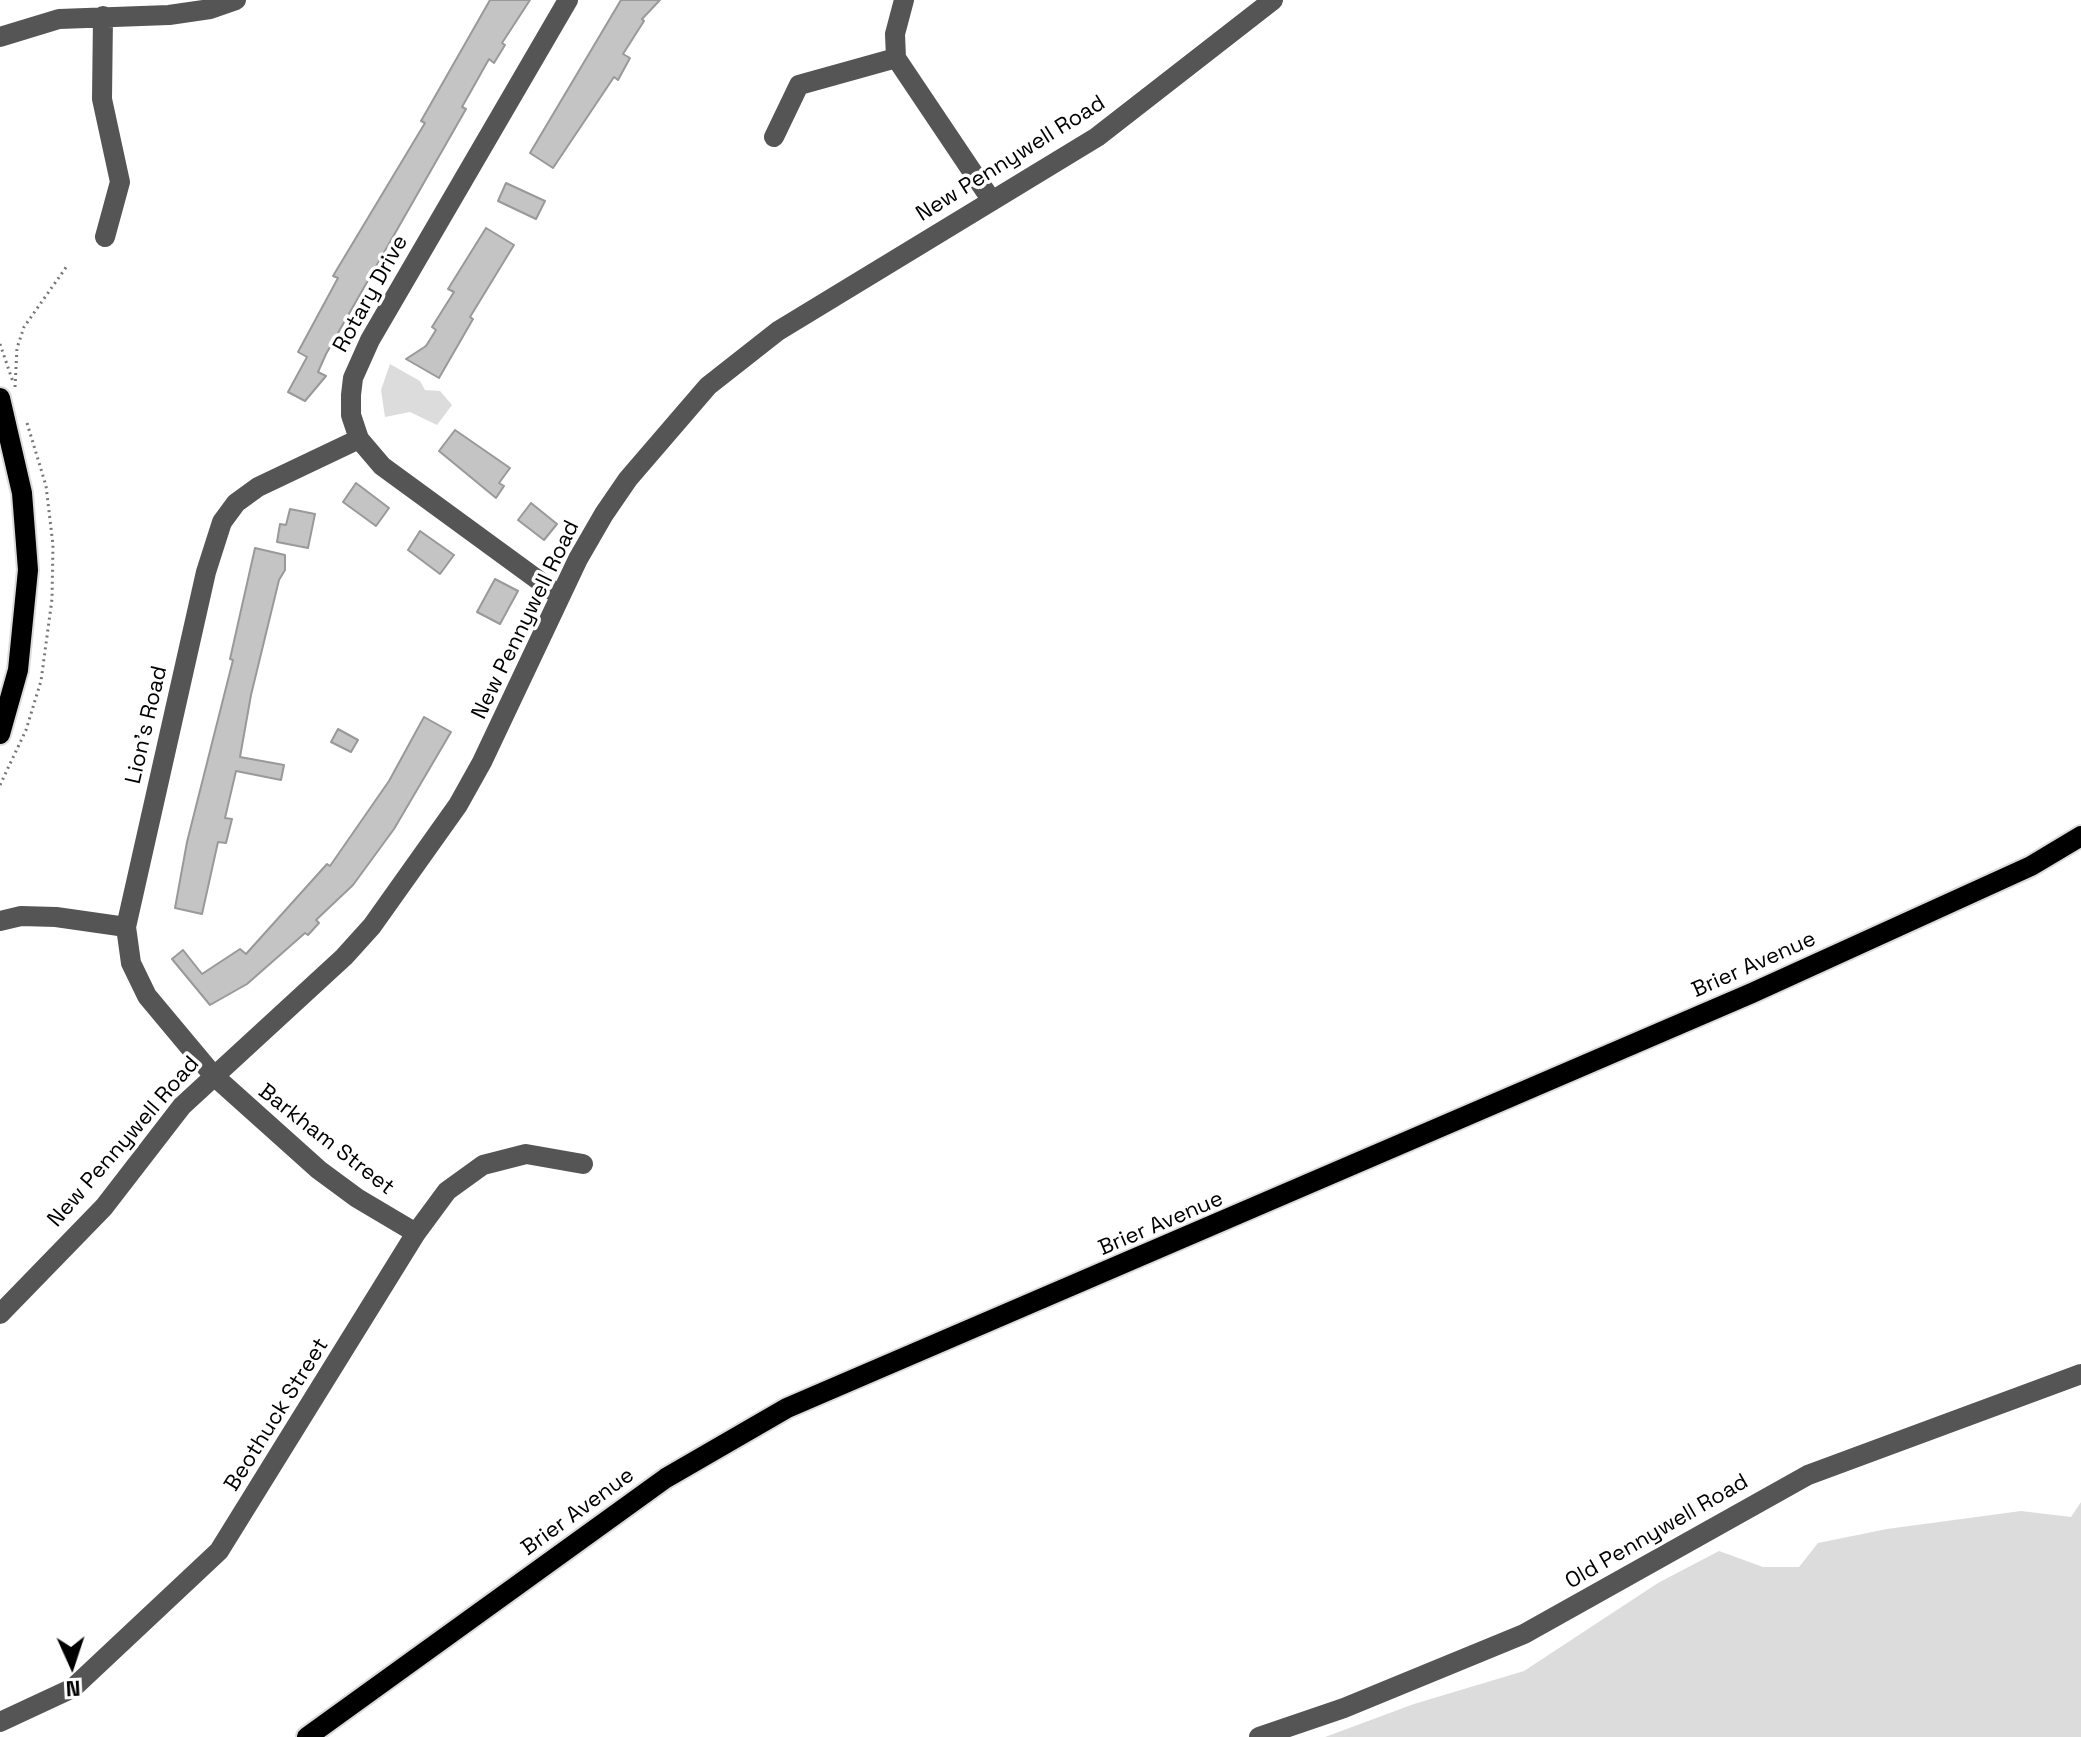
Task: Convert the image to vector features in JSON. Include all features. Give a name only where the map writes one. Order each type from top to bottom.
[{"type":"main road","points":[[0,734],[18,670],[28,570],[22,493],[6,449],[8,393]]},
{"type":"main road","name":"Brier Avenue","points":[[307,1737],[666,1478],[787,1408],[1752,993],[2031,866],[2081,836]]},
{"type":"street","points":[[0,37],[59,19],[169,15],[210,9],[236,0]]},
{"type":"street","name":"Rotary Drive","points":[[359,439],[351,415],[351,395],[359,361],[568,0]]},
{"type":"street","points":[[904,0],[895,34],[896,58],[992,201]]},
{"type":"street","name":"New Pennywell Road","points":[[0,1314],[104,1207],[182,1106],[344,957],[413,870],[482,762],[560,596],[604,514],[628,479],[708,386],[778,331],[1097,137],[1273,0]]},
{"type":"street","points":[[103,16],[102,99],[120,182],[105,237]]},
{"type":"street","points":[[774,137],[799,85],[896,58]]},
{"type":"street","points":[[359,439],[382,466],[560,596]]},
{"type":"street","name":"Lion's Road","points":[[213,1075],[147,996],[131,963],[126,927],[206,572],[222,522],[236,503],[258,487],[359,439]]},
{"type":"street","points":[[0,921],[21,916],[56,917],[126,927]]},
{"type":"street","name":"Barkham Street","points":[[213,1075],[319,1170],[357,1198],[416,1233]]},
{"type":"street","name":"Beothuck Street","points":[[0,1722],[73,1688],[219,1551],[416,1233],[447,1191],[483,1165],[526,1154],[583,1164]]},
{"type":"street","name":"Old Pennywell Road","points":[[1259,1737],[1344,1708],[1524,1634],[1808,1475],[2081,1374]]},
{"type":"path","points":[[8,393],[24,327],[67,266]]},
{"type":"shaded area","points":[[390,364],[420,381],[425,390],[440,391],[452,405],[437,425],[410,412],[385,417],[381,390]]},
{"type":"shaded area","points":[[2081,1502],[2081,1737],[1325,1737],[1414,1704],[1524,1671],[1658,1583],[1719,1551],[1763,1567],[1799,1567],[1818,1543],[1887,1529],[2021,1511],[2071,1517]]},
{"type":"building","points":[[490,0],[530,0],[502,43],[505,45],[494,63],[489,59],[462,107],[466,109],[326,354],[318,372],[326,376],[305,401],[288,392],[307,357],[298,352],[338,278],[333,276],[425,123],[421,121]]},
{"type":"building","points":[[621,0],[660,0],[642,19],[644,21],[623,54],[630,58],[618,80],[614,77],[553,168],[530,153]]},
{"type":"building","points":[[506,183],[545,201],[536,219],[498,201]]},
{"type":"building","points":[[486,228],[514,245],[470,317],[473,319],[439,378],[406,359],[426,346],[436,330],[432,327],[454,292],[448,289]]},
{"type":"building","points":[[455,430],[510,468],[499,483],[504,486],[496,498],[439,451]]},
{"type":"building","points":[[356,483],[389,508],[376,526],[343,502]]},
{"type":"building","points":[[531,503],[557,524],[544,540],[518,520]]},
{"type":"building","points":[[290,509],[315,514],[308,548],[277,542],[280,524],[286,525]]},
{"type":"building","points":[[420,531],[454,555],[440,574],[408,550]]},
{"type":"building","points":[[255,548],[285,555],[285,570],[279,580],[251,695],[240,757],[284,765],[281,780],[236,771],[225,818],[232,819],[226,843],[218,842],[202,914],[175,908],[187,842],[233,660],[230,659]]},
{"type":"building","points":[[495,579],[518,591],[500,624],[477,612]]},
{"type":"building","points":[[424,717],[451,732],[394,829],[353,885],[316,920],[319,923],[308,935],[305,933],[247,984],[210,1005],[172,959],[183,950],[202,974],[240,949],[246,954],[327,864],[330,866],[389,781]]},
{"type":"building","points":[[338,729],[358,740],[351,752],[331,742]]}]
